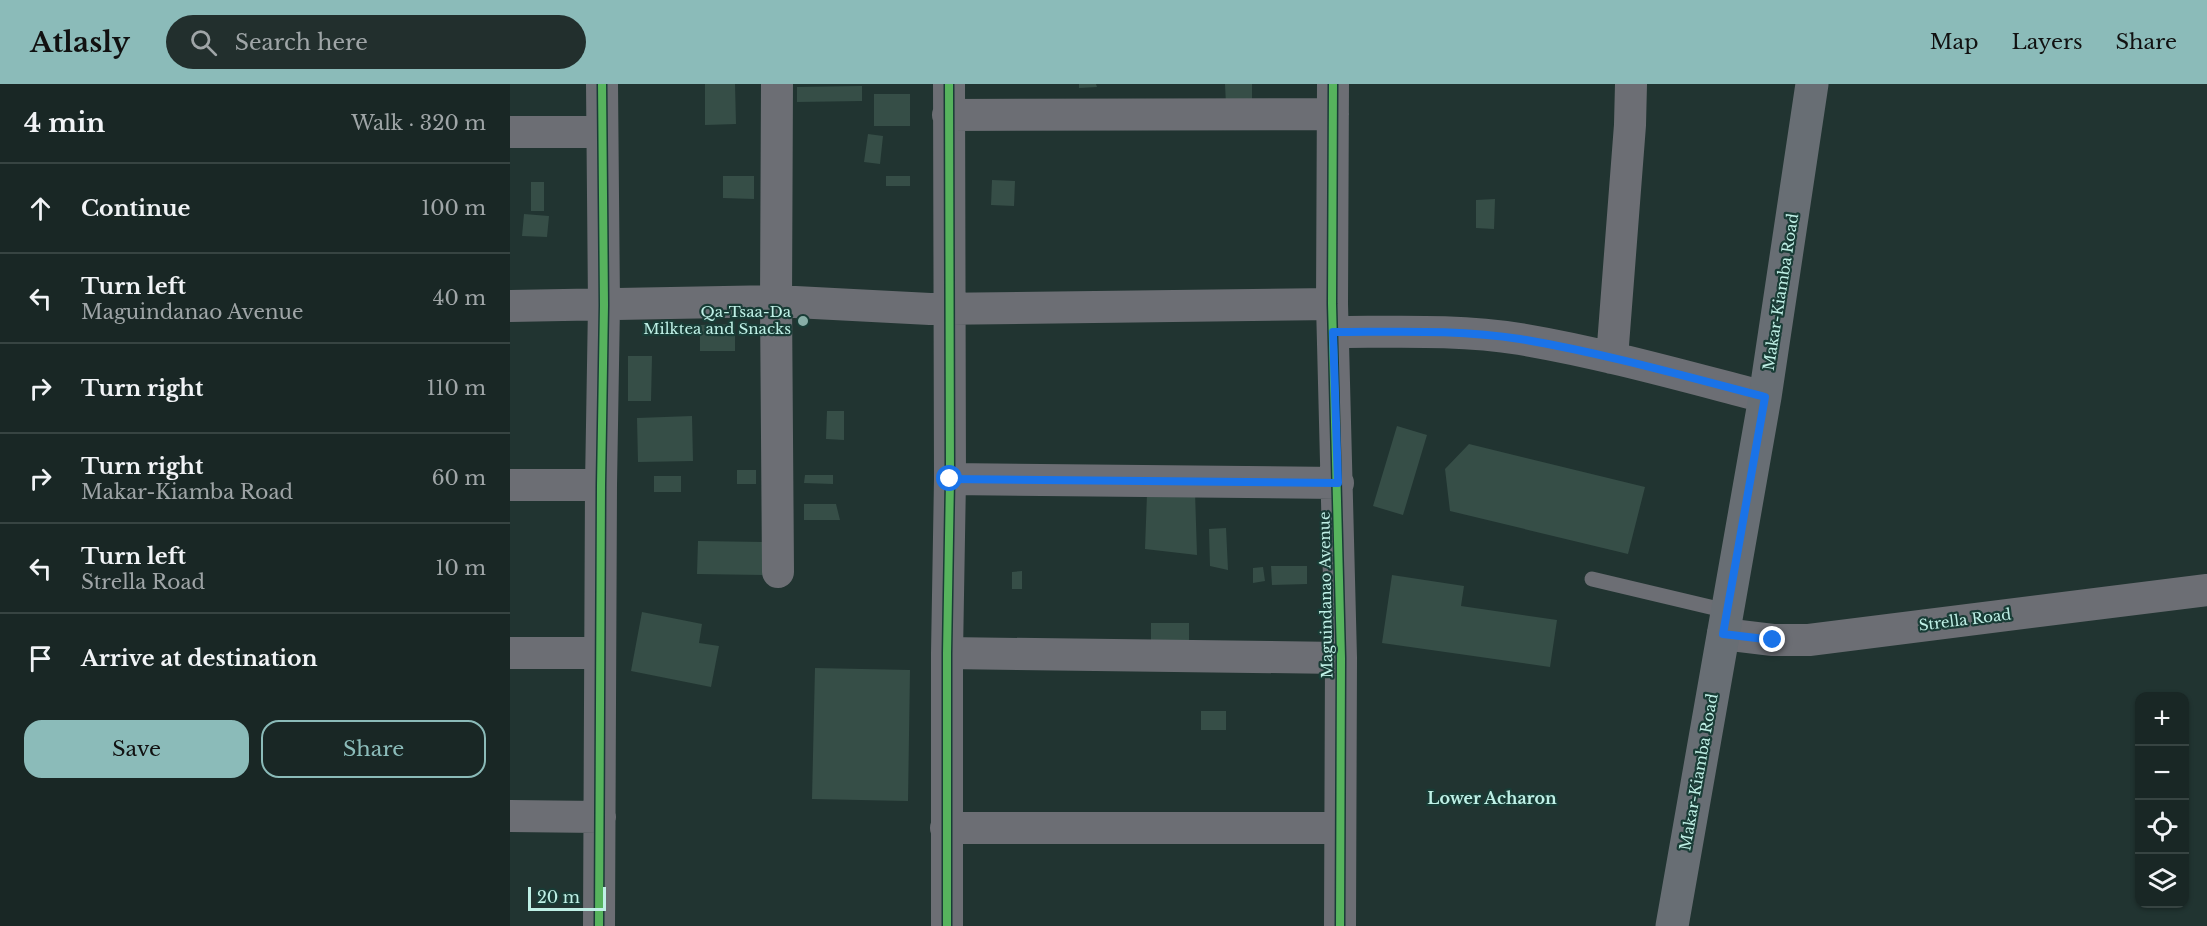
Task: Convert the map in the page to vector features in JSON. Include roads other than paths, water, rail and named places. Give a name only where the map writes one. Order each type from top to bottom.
[{"type":"main road","name":"Makar-Kiamba Road","points":[[1672,926],[1765,397],[1812,84]]},
{"type":"street","points":[[599,926],[604,305],[602,84]]},
{"type":"street","points":[[777,84],[778,572]]},
{"type":"street","points":[[947,926],[947,653],[950,479],[949,84]]},
{"type":"street","points":[[1612,358],[1630,125],[1631,84]]},
{"type":"street","points":[[948,115],[1333,99]]},
{"type":"street","name":"Maguindanao Avenue","points":[[1333,99],[1332,318],[1341,658],[1340,926]]},
{"type":"street","points":[[510,132],[601,132]]},
{"type":"street","points":[[510,306],[776,301],[950,309],[1332,318],[1519,339],[1612,358],[1765,397]]},
{"type":"street","points":[[950,479],[1338,483]]},
{"type":"street","points":[[510,485],[601,485]]},
{"type":"street","name":"Strella Road","points":[[1725,623],[1773,640],[1809,640],[2207,590]]},
{"type":"street","points":[[510,653],[600,653]]},
{"type":"street","points":[[947,653],[1341,658]]},
{"type":"street","points":[[510,816],[600,817]]},
{"type":"street","points":[[946,828],[1340,828]]},
{"type":"lane","points":[[1592,579],[1725,623]]},
{"type":"place","name":"Qa-Tsaa-Da Milktea and Snacks","points":[[803,321]]},
{"type":"district","name":"Lower Acharon","points":[[1492,798]]}]
